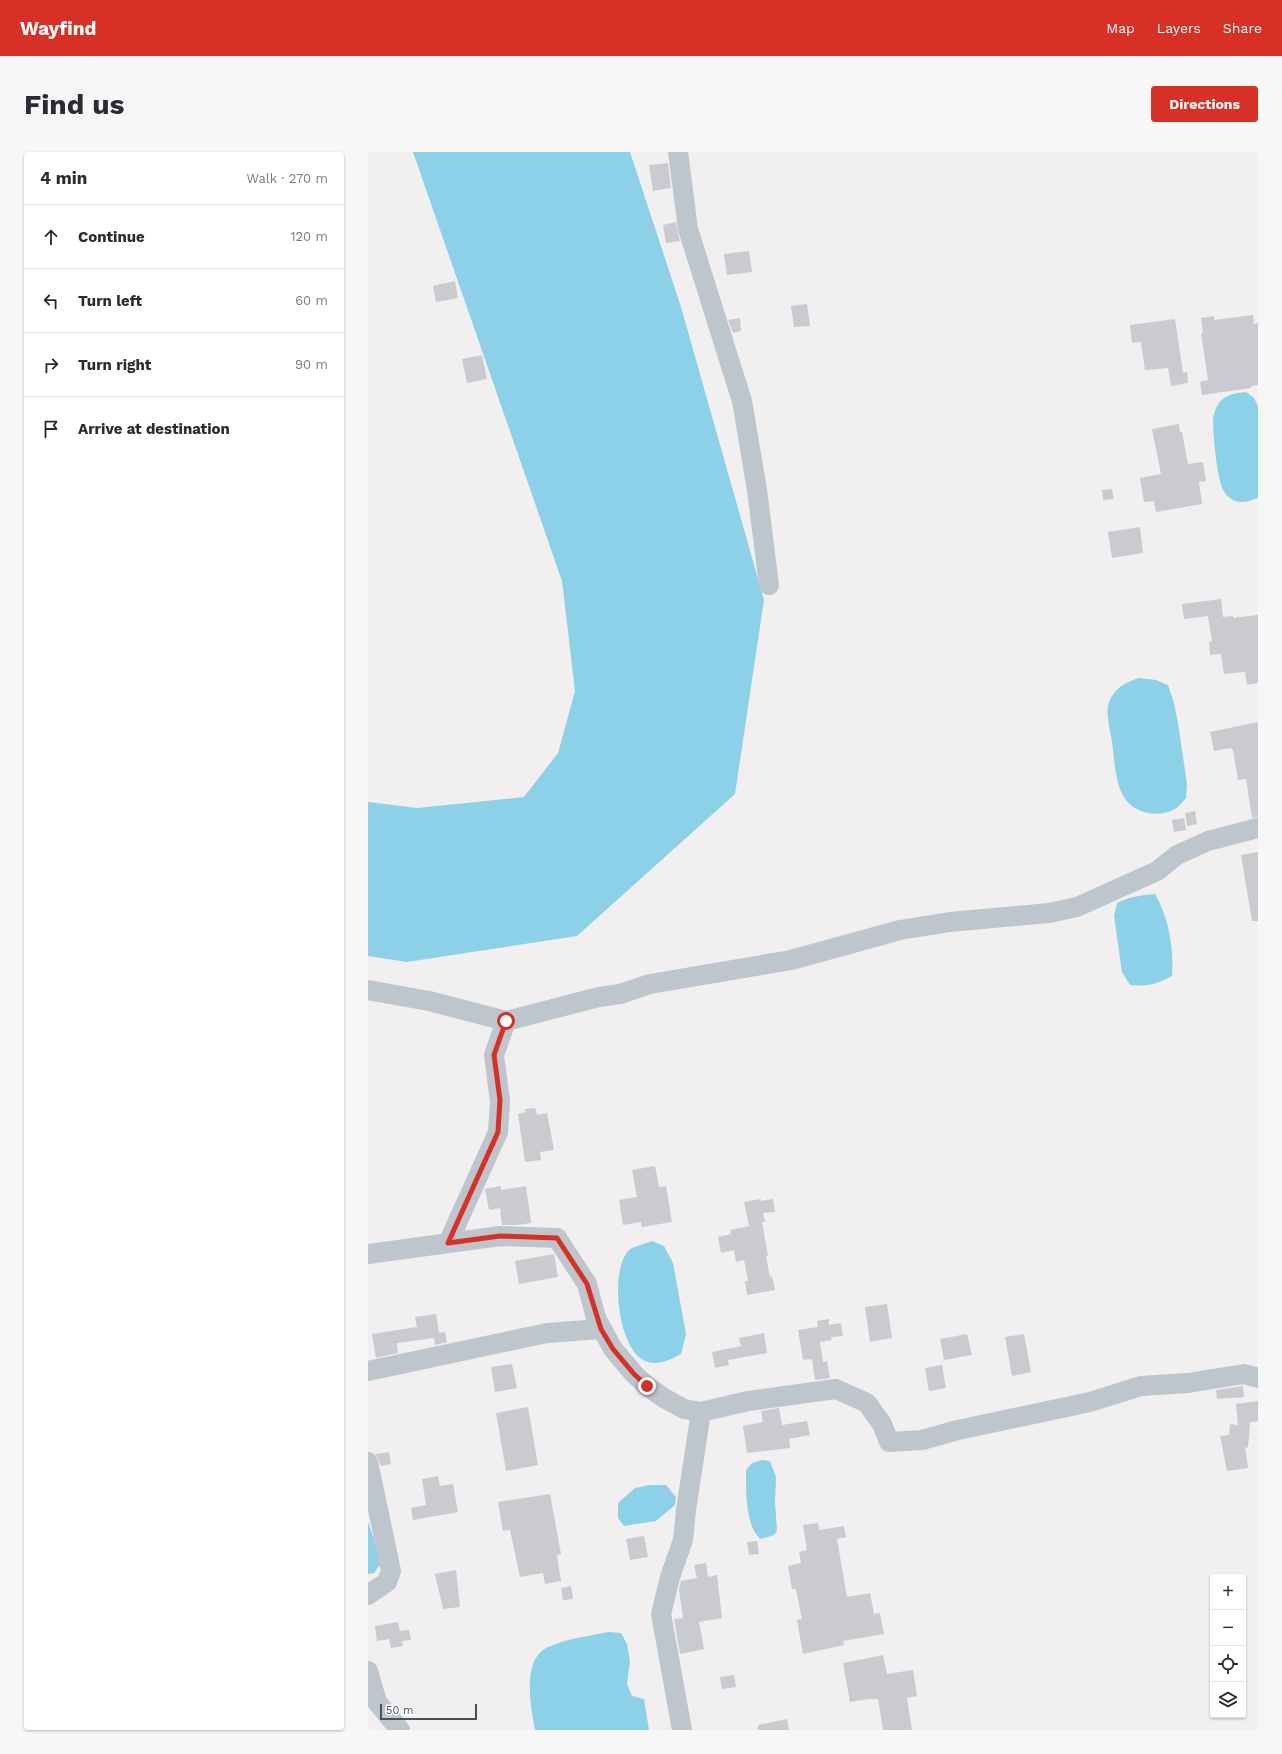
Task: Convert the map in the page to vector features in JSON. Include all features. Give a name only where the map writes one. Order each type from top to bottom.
[{"type":"street","points":[[678,152],[688,229],[742,401],[757,490],[769,585]]},
{"type":"street","points":[[368,990],[429,1001],[506,1021],[599,997],[620,994],[650,984],[791,960],[900,930],[950,922],[1049,913],[1077,907],[1157,871],[1177,855],[1208,841],[1258,828]]},
{"type":"street","points":[[448,1243],[498,1132],[500,1100],[494,1055],[506,1021]]},
{"type":"street","points":[[368,1254],[500,1236],[557,1238],[587,1284],[601,1329],[613,1349],[634,1374],[647,1386],[684,1409],[701,1412],[748,1401],[836,1389],[867,1403],[882,1424],[889,1442],[922,1440],[958,1430],[1090,1402],[1141,1386],[1188,1383],[1244,1374],[1258,1378]]},
{"type":"street","points":[[368,1371],[547,1333],[601,1329]]},
{"type":"street","points":[[682,1730],[661,1614],[670,1577],[684,1540],[686,1510],[701,1412]]},
{"type":"street","points":[[368,1462],[391,1571],[387,1582],[368,1594]]},
{"type":"street","points":[[368,1671],[377,1702],[400,1730]]},
{"type":"water","points":[[413,152],[630,152],[681,307],[764,600],[735,794],[577,936],[407,962],[368,956],[368,802],[417,808],[524,797],[558,753],[575,691],[562,581]]},
{"type":"water","points":[[1246,392],[1254,398],[1258,406],[1258,498],[1240,502],[1232,500],[1222,488],[1216,458],[1213,421],[1216,408],[1222,399],[1233,394]]},
{"type":"water","points":[[1139,678],[1156,680],[1168,685],[1174,703],[1187,784],[1186,798],[1176,808],[1169,812],[1154,814],[1147,813],[1140,811],[1128,803],[1121,791],[1115,770],[1108,721],[1109,702],[1117,689]]},
{"type":"water","points":[[1155,894],[1164,913],[1170,934],[1172,976],[1152,984],[1141,986],[1130,985],[1122,972],[1114,916],[1117,903],[1126,899]]},
{"type":"water","points":[[652,1241],[664,1246],[673,1263],[686,1334],[681,1354],[658,1363],[643,1360],[634,1352],[627,1340],[622,1325],[618,1290],[619,1274],[623,1260],[629,1250]]},
{"type":"water","points":[[762,1460],[770,1461],[776,1477],[775,1502],[777,1531],[774,1535],[761,1539],[756,1534],[749,1517],[746,1470],[752,1463]]},
{"type":"water","points":[[650,1485],[666,1485],[676,1497],[675,1505],[656,1521],[624,1526],[618,1518],[618,1503],[635,1488]]},
{"type":"water","points":[[368,1522],[374,1539],[380,1565],[374,1573],[368,1574]]},
{"type":"water","points":[[608,1632],[621,1633],[627,1644],[630,1661],[627,1684],[632,1696],[644,1699],[649,1730],[535,1730],[530,1697],[530,1685],[534,1662],[540,1653],[548,1647],[562,1642]]},
{"type":"building","points":[[668,163],[671,188],[653,191],[649,165]]},
{"type":"building","points":[[676,222],[680,241],[666,243],[663,225]]},
{"type":"building","points":[[749,251],[752,272],[727,275],[724,254]]},
{"type":"building","points":[[455,281],[458,298],[436,302],[433,286]]},
{"type":"building","points":[[807,304],[810,326],[794,327],[791,306]]},
{"type":"building","points":[[1253,315],[1254,324],[1258,323],[1258,385],[1251,386],[1251,388],[1202,395],[1200,382],[1208,380],[1201,333],[1203,333],[1201,318],[1214,316],[1214,320]]},
{"type":"building","points":[[740,318],[741,331],[733,333],[728,320]]},
{"type":"building","points":[[1175,319],[1183,373],[1187,372],[1188,383],[1171,386],[1168,368],[1145,370],[1141,342],[1132,343],[1130,325]]},
{"type":"building","points":[[482,355],[487,379],[467,383],[462,359]]},
{"type":"building","points":[[1179,424],[1188,464],[1203,462],[1206,481],[1199,482],[1202,504],[1156,512],[1154,501],[1144,502],[1140,478],[1161,474],[1152,429]]},
{"type":"building","points":[[1112,489],[1114,499],[1103,500],[1102,490]]},
{"type":"building","points":[[1140,527],[1143,553],[1112,558],[1108,532]]},
{"type":"building","points":[[1221,599],[1223,617],[1233,616],[1233,618],[1258,615],[1258,683],[1247,685],[1245,672],[1224,674],[1221,654],[1210,655],[1209,642],[1212,641],[1208,616],[1184,619],[1182,604]]},
{"type":"building","points":[[1258,722],[1258,817],[1252,818],[1246,779],[1238,780],[1233,750],[1231,748],[1214,751],[1210,732]]},
{"type":"building","points":[[1195,811],[1197,824],[1187,826],[1185,813]]},
{"type":"building","points":[[1184,818],[1186,830],[1174,832],[1172,820]]},
{"type":"building","points":[[1258,852],[1258,921],[1252,921],[1241,855]]},
{"type":"building","points":[[535,1108],[537,1115],[547,1113],[554,1150],[540,1152],[541,1160],[525,1162],[518,1114],[526,1112],[525,1109]]},
{"type":"building","points":[[655,1166],[659,1187],[666,1186],[672,1222],[642,1227],[641,1222],[623,1225],[619,1200],[637,1197],[632,1170]]},
{"type":"building","points":[[501,1186],[501,1190],[526,1186],[531,1223],[502,1225],[500,1208],[489,1210],[485,1189]]},
{"type":"building","points":[[761,1199],[761,1201],[773,1199],[775,1212],[763,1213],[765,1222],[762,1222],[770,1277],[772,1276],[775,1290],[747,1295],[745,1281],[748,1281],[744,1260],[736,1262],[734,1250],[721,1253],[718,1237],[731,1234],[730,1230],[749,1226],[744,1202]]},
{"type":"building","points":[[554,1254],[558,1277],[519,1284],[515,1261]]},
{"type":"building","points":[[887,1304],[892,1338],[870,1342],[865,1307]]},
{"type":"building","points":[[436,1314],[439,1333],[445,1332],[447,1342],[435,1345],[434,1338],[397,1343],[398,1353],[376,1358],[372,1334],[417,1327],[415,1317]]},
{"type":"building","points":[[829,1319],[829,1325],[841,1323],[843,1336],[831,1337],[832,1340],[820,1342],[823,1362],[827,1361],[830,1378],[815,1380],[812,1359],[803,1360],[798,1330],[818,1327],[817,1321]]},
{"type":"building","points":[[764,1333],[767,1353],[728,1360],[729,1365],[715,1368],[712,1352],[741,1346],[739,1338]]},
{"type":"building","points":[[967,1334],[972,1355],[944,1360],[940,1339]]},
{"type":"building","points":[[1024,1334],[1031,1372],[1012,1376],[1005,1337]]},
{"type":"building","points":[[512,1364],[517,1388],[495,1392],[491,1367]]},
{"type":"building","points":[[942,1365],[946,1388],[929,1391],[925,1368]]},
{"type":"building","points":[[1243,1386],[1244,1397],[1217,1399],[1216,1390]]},
{"type":"building","points":[[1258,1401],[1258,1421],[1250,1422],[1248,1448],[1245,1447],[1248,1468],[1227,1471],[1220,1436],[1229,1435],[1230,1424],[1238,1425],[1236,1404]]},
{"type":"building","points":[[528,1407],[538,1465],[506,1471],[496,1413]]},
{"type":"building","points":[[779,1408],[782,1425],[807,1421],[810,1435],[789,1439],[790,1448],[747,1453],[743,1426],[763,1422],[761,1411]]},
{"type":"building","points":[[389,1452],[391,1464],[381,1466],[376,1454]]},
{"type":"building","points":[[438,1476],[440,1486],[453,1484],[458,1512],[413,1520],[411,1508],[426,1505],[422,1479]]},
{"type":"building","points":[[550,1494],[561,1554],[557,1555],[561,1581],[545,1584],[543,1573],[520,1577],[510,1530],[503,1531],[498,1502]]},
{"type":"building","points":[[818,1523],[819,1530],[844,1526],[846,1537],[837,1539],[847,1597],[870,1593],[874,1614],[880,1613],[884,1634],[843,1641],[844,1645],[803,1654],[797,1620],[802,1619],[796,1589],[792,1589],[788,1566],[801,1563],[799,1552],[807,1550],[803,1525]]},
{"type":"building","points":[[644,1536],[648,1557],[630,1560],[626,1539]]},
{"type":"building","points":[[757,1541],[759,1554],[749,1555],[747,1542]]},
{"type":"building","points":[[706,1563],[708,1577],[717,1575],[722,1618],[699,1622],[704,1649],[680,1654],[674,1619],[683,1618],[679,1589],[681,1581],[697,1578],[694,1565]]},
{"type":"building","points":[[456,1570],[460,1607],[443,1609],[435,1574]]},
{"type":"building","points":[[571,1586],[573,1599],[563,1600],[561,1588]]},
{"type":"building","points":[[398,1622],[400,1631],[409,1630],[411,1640],[402,1641],[403,1646],[391,1648],[389,1639],[377,1641],[375,1626]]},
{"type":"building","points":[[883,1655],[887,1674],[913,1670],[917,1696],[907,1698],[912,1730],[883,1730],[878,1699],[850,1702],[843,1663]]},
{"type":"building","points":[[734,1675],[736,1687],[722,1689],[720,1677]]},
{"type":"building","points":[[787,1719],[789,1730],[758,1730],[758,1725]]},
{"type":"route","points":[[506,1021],[494,1055],[500,1100],[498,1132],[483,1162],[471,1193],[448,1243],[500,1236],[557,1238],[573,1260],[587,1284],[596,1318],[613,1349],[634,1374],[647,1386]]}]
